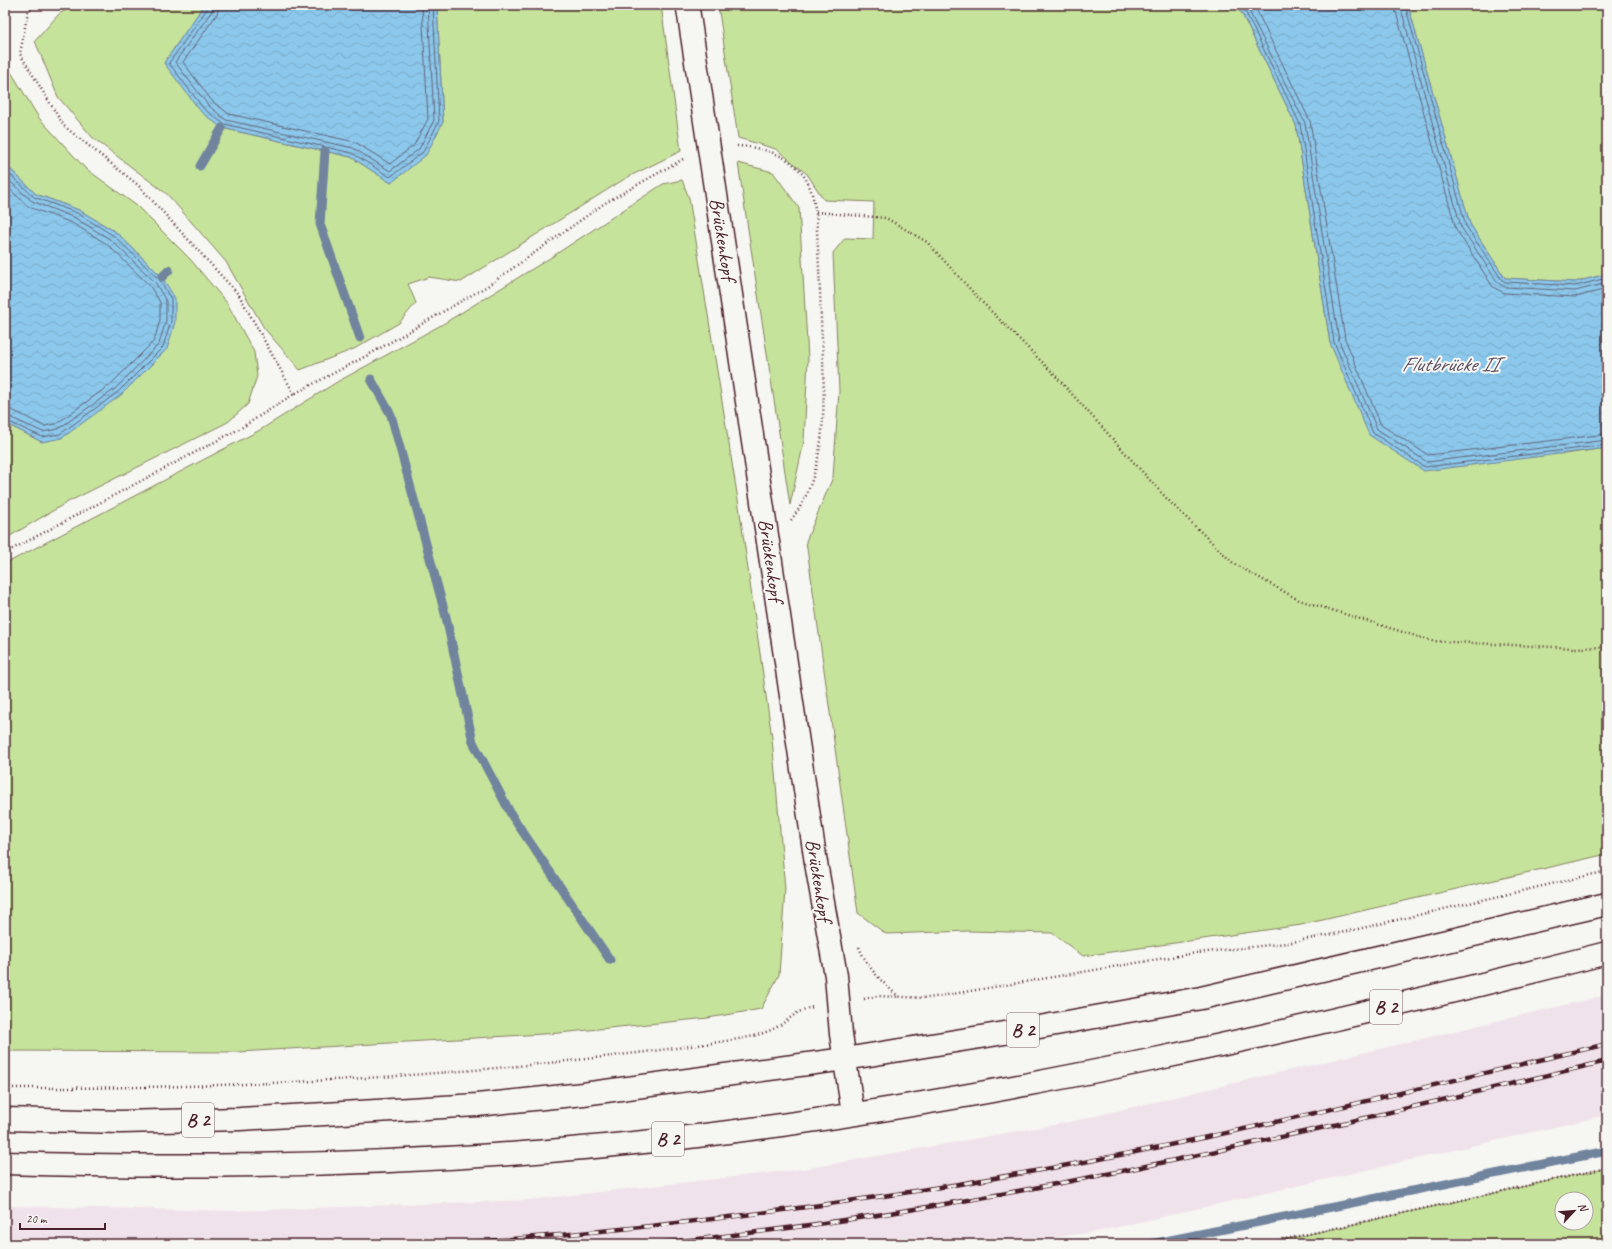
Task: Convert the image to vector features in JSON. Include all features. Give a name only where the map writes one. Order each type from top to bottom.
[{"type":"main road","name":"Brückenkopf","points":[[687,7],[816,863],[839,1003],[853,1114]]},
{"type":"main road","name":"B 2","points":[[5,1120],[121,1122],[208,1120],[477,1105],[590,1093],[845,1059],[1017,1031],[1201,998],[1607,904]]},
{"type":"main road","name":"B 2","points":[[5,1163],[113,1166],[241,1166],[411,1161],[595,1147],[695,1137],[853,1114],[1056,1080],[1165,1058],[1458,990],[1607,953]]},
{"type":"path","points":[[38,5],[28,11],[20,54],[64,126],[138,185],[239,295],[294,394]]},
{"type":"path","points":[[736,146],[763,149],[783,156],[801,172],[810,187],[816,212],[824,373],[823,412],[818,457],[800,509]]},
{"type":"path","points":[[5,553],[241,428],[294,394],[370,354],[489,285],[605,203],[674,163],[691,155]]},
{"type":"path","points":[[816,212],[886,218],[927,242],[982,302],[1052,372],[1167,499],[1233,563],[1299,600],[1432,641],[1575,648],[1607,647]]},
{"type":"path","points":[[5,1088],[136,1088],[256,1084],[454,1071],[581,1059],[749,1037],[777,1028],[803,1008],[877,996],[929,998],[1189,954],[1287,943],[1345,932],[1607,871]]},
{"type":"path","points":[[1263,1244],[1607,1168]]},
{"type":"shaded area","points":[[1607,995],[1607,1115],[1100,1231],[1009,1244],[5,1244],[5,1206],[235,1211],[529,1200],[804,1169],[1070,1122]]},
{"type":"green space","points":[[75,5],[207,5],[202,8],[164,63],[222,128],[351,157],[391,183],[443,122],[437,5],[661,5],[681,151],[626,178],[461,282],[429,277],[408,284],[416,303],[399,323],[354,349],[300,370],[264,328],[226,262],[167,194],[93,138],[58,97],[35,41],[59,14]]},
{"type":"green space","points":[[718,5],[1232,5],[1241,12],[1296,125],[1330,343],[1564,454],[1607,448],[1607,854],[1301,925],[1083,956],[1052,933],[969,931],[886,934],[858,913],[806,541],[833,477],[839,391],[833,253],[845,238],[873,239],[874,202],[824,200],[807,174],[776,149],[738,138]]},
{"type":"green space","points":[[1408,5],[1607,5],[1607,274],[1575,282],[1505,278],[1470,224]]},
{"type":"green space","points":[[5,62],[39,118],[85,168],[137,206],[190,259],[227,303],[254,352],[257,376],[248,404],[228,422],[66,503],[5,539],[5,423],[42,442],[162,277],[116,232],[79,210],[36,194],[5,164]]},
{"type":"green space","points":[[738,163],[773,172],[799,208],[808,359],[804,441],[790,505]]},
{"type":"green space","points":[[682,180],[689,198],[739,506],[772,738],[785,889],[779,975],[761,1009],[708,1018],[559,1033],[238,1052],[5,1051],[5,564],[260,430],[337,382],[443,324],[550,258],[663,184]]},
{"type":"green space","points":[[1607,1168],[1607,1244],[1265,1244]]},
{"type":"water","points":[[207,5],[437,5],[443,122],[426,155],[391,183],[351,157],[222,128],[201,112],[164,63],[202,8]]},
{"type":"water","name":"Flutbrücke II","points":[[1232,5],[1408,5],[1470,224],[1505,278],[1575,282],[1607,274],[1607,448],[1424,471],[1369,435],[1330,343],[1296,125],[1241,12]]},
{"type":"water","points":[[5,164],[36,194],[79,210],[116,232],[162,277],[175,298],[175,322],[167,349],[121,395],[62,438],[42,442],[5,423]]},
{"type":"waterway","points":[[200,166],[222,128]]},
{"type":"waterway","points":[[325,151],[320,224],[360,338]]},
{"type":"waterway","points":[[162,277],[169,270]]},
{"type":"waterway","points":[[371,379],[391,415],[446,617],[473,742],[512,816],[610,960]]},
{"type":"waterway","points":[[1151,1244],[1607,1151]]},
{"type":"railway","points":[[446,1244],[600,1231],[753,1214],[905,1193],[1057,1167],[1126,1154],[1333,1109],[1607,1044]]},
{"type":"railway","points":[[650,1244],[771,1230],[892,1213],[1012,1192],[1251,1144],[1607,1061]]}]
